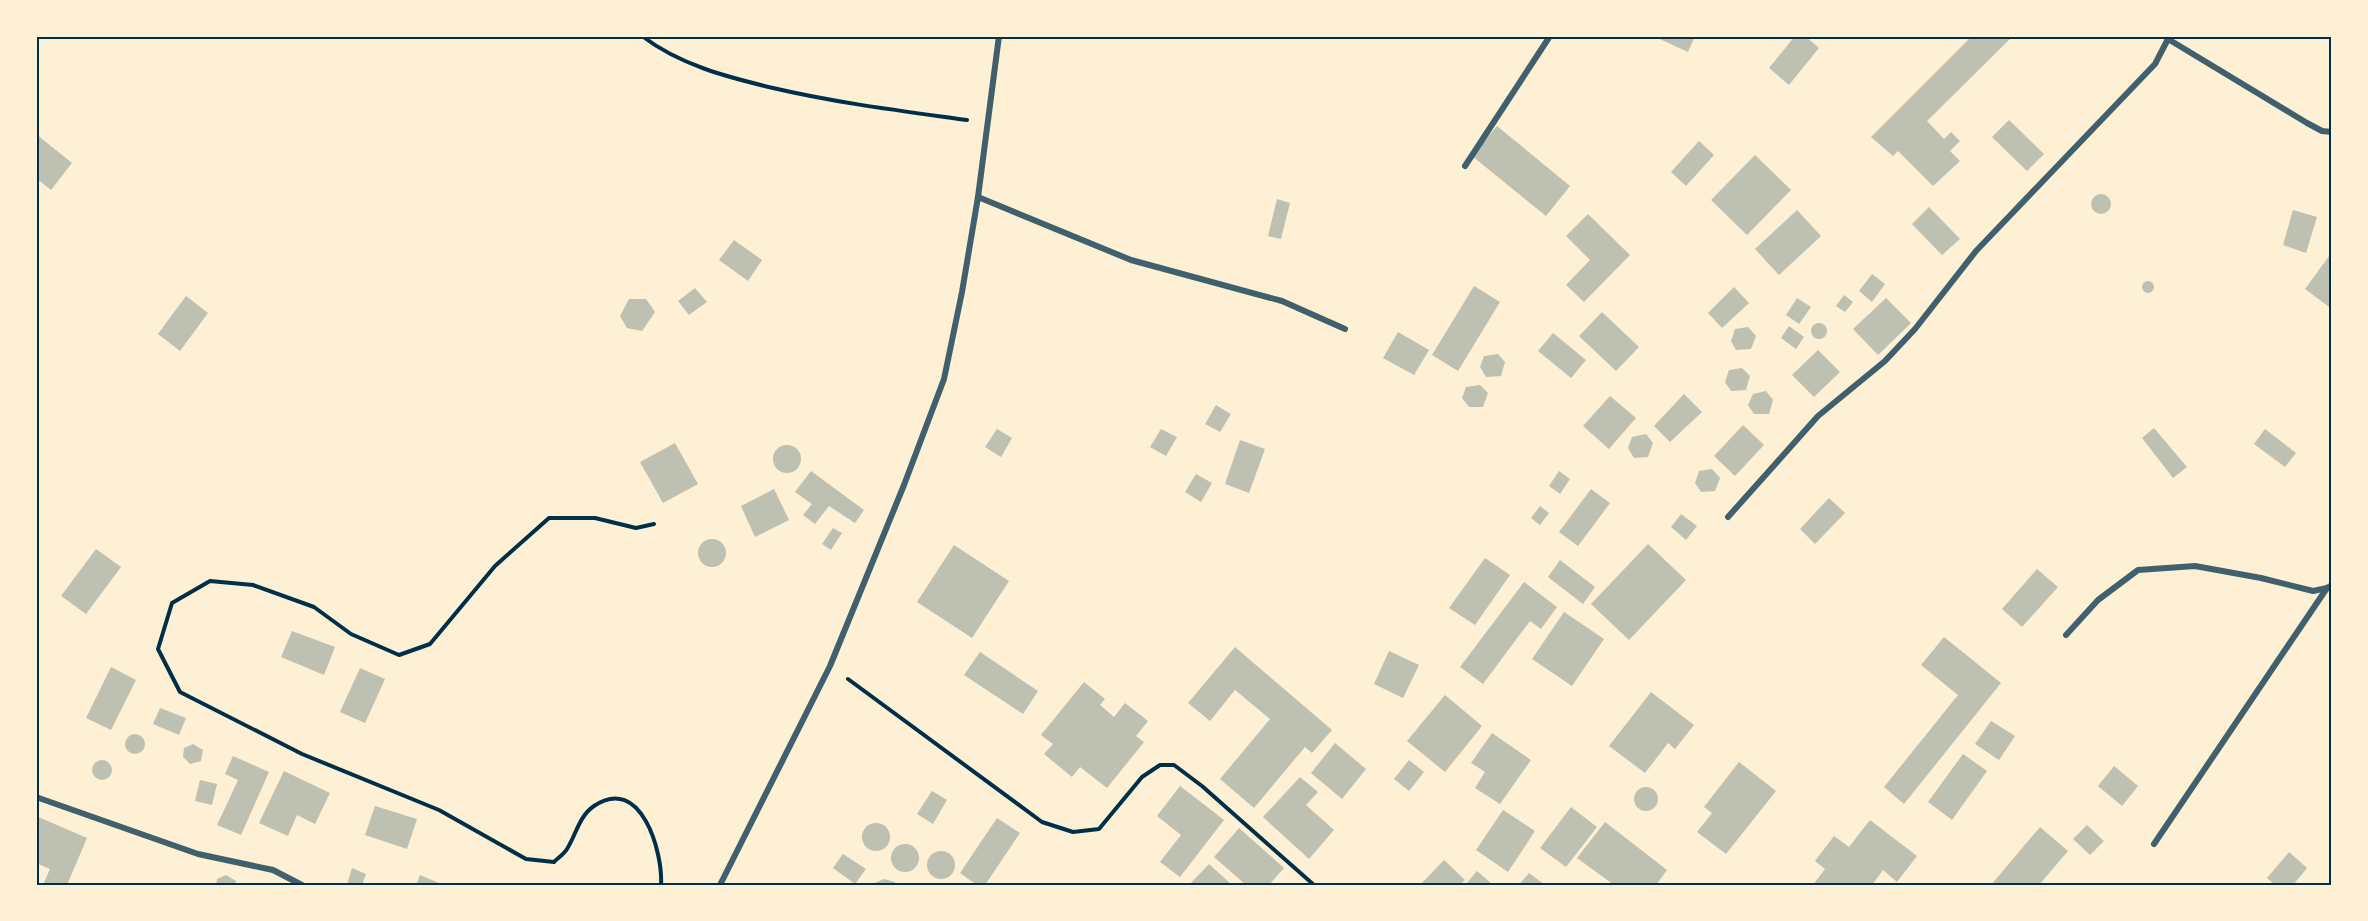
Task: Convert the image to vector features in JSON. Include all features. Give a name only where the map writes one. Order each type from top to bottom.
[{"type":"street","points":[[720,885],[830,666],[904,485],[944,379],[962,292],[978,196],[999,36]]},
{"type":"street","points":[[1465,166],[1550,36]]},
{"type":"street","points":[[1728,517],[1786,449],[1818,416],[1885,362],[1915,329],[1976,251],[2155,64],[2166,37],[2307,123],[2332,132]]},
{"type":"street","points":[[978,196],[1131,260],[1282,301],[1345,329]]},
{"type":"street","points":[[2066,635],[2098,600],[2139,570],[2195,566],[2313,591],[2330,587]]},
{"type":"street","points":[[2154,844],[2330,587]]},
{"type":"street","points":[[36,797],[198,854],[273,870],[302,885]]},
{"type":"path","points":[[642,36],[653,45],[687,62],[733,79],[831,101],[989,123]]},
{"type":"path","points":[[654,524],[636,528],[595,518],[549,518],[495,566],[430,644],[399,654],[351,634],[314,607],[253,585],[210,581],[172,603],[158,650],[180,692],[302,754],[439,810],[526,859],[554,862],[567,850],[577,825],[593,806],[611,799],[626,801],[640,811],[654,834],[662,871],[661,885]]},
{"type":"path","points":[[830,666],[1042,822],[1073,832],[1099,829],[1142,777],[1160,765],[1174,765],[1202,786],[1314,885]]},
{"type":"building","points":[[1653,36],[1695,36],[1688,52]]},
{"type":"building","points":[[1795,36],[1805,36],[1819,48],[1789,85],[1769,68]]},
{"type":"building","points":[[1972,36],[2013,36],[1927,121],[1944,139],[1951,132],[1960,141],[1950,151],[1960,161],[1933,186],[1898,151],[1893,156],[1871,137]]},
{"type":"building","points":[[2009,120],[2044,154],[2027,171],[1992,137]]},
{"type":"building","points":[[1497,126],[1570,186],[1546,216],[1472,156]]},
{"type":"building","points":[[36,134],[72,163],[51,190],[36,178]]},
{"type":"building","points":[[1699,141],[1714,155],[1686,186],[1671,172]]},
{"type":"building","points":[[1755,155],[1791,190],[1747,235],[1711,200]]},
{"type":"building","points":[[2101,194],[2108,197],[2111,204],[2108,211],[2101,214],[2094,211],[2091,204],[2094,197]]},
{"type":"building","points":[[1277,199],[1290,203],[1281,239],[1268,236]]},
{"type":"building","points":[[1929,207],[1960,239],[1942,255],[1912,224]]},
{"type":"building","points":[[1797,210],[1821,236],[1779,275],[1755,249]]},
{"type":"building","points":[[2293,210],[2317,217],[2306,253],[2283,245]]},
{"type":"building","points":[[1588,214],[1630,255],[1584,302],[1566,285],[1590,260],[1566,236]]},
{"type":"building","points":[[734,240],[762,260],[748,281],[719,260]]},
{"type":"building","points":[[2332,252],[2332,309],[2305,289]]},
{"type":"building","points":[[1872,274],[1885,284],[1872,302],[1859,291]]},
{"type":"building","points":[[2150,281],[2154,287],[2150,293],[2146,293],[2142,285]]},
{"type":"building","points":[[1474,286],[1500,302],[1458,371],[1432,355]]},
{"type":"building","points":[[1734,287],[1749,303],[1722,328],[1708,313]]},
{"type":"building","points":[[695,288],[707,302],[689,315],[678,301]]},
{"type":"building","points":[[1844,295],[1853,302],[1845,312],[1836,306]]},
{"type":"building","points":[[186,296],[208,313],[180,351],[158,334]]},
{"type":"building","points":[[1797,298],[1811,307],[1799,324],[1786,315]]},
{"type":"building","points":[[1886,298],[1911,323],[1878,355],[1853,329]]},
{"type":"building","points":[[629,299],[646,299],[655,312],[642,331],[627,328],[620,316]]},
{"type":"building","points":[[1602,312],[1639,347],[1616,371],[1579,336]]},
{"type":"building","points":[[1816,323],[1822,323],[1827,331],[1825,337],[1816,339],[1811,334],[1811,328]]},
{"type":"building","points":[[1789,326],[1804,337],[1796,349],[1781,338]]},
{"type":"building","points":[[1748,327],[1756,336],[1751,349],[1736,350],[1731,341],[1735,329]]},
{"type":"building","points":[[1398,332],[1429,350],[1414,375],[1383,358]]},
{"type":"building","points":[[1553,333],[1586,360],[1571,378],[1538,351]]},
{"type":"building","points":[[1818,350],[1840,372],[1814,397],[1792,375]]},
{"type":"building","points":[[1498,354],[1505,362],[1501,376],[1486,377],[1480,367],[1484,356]]},
{"type":"building","points":[[1742,368],[1750,376],[1746,390],[1731,391],[1725,382],[1729,370]]},
{"type":"building","points":[[1480,385],[1488,393],[1483,407],[1469,407],[1462,398],[1466,387]]},
{"type":"building","points":[[1766,391],[1773,400],[1769,414],[1754,414],[1748,405],[1753,394]]},
{"type":"building","points":[[1684,394],[1702,412],[1670,442],[1654,426]]},
{"type":"building","points":[[1610,396],[1636,418],[1609,449],[1583,426]]},
{"type":"building","points":[[1216,405],[1231,414],[1220,432],[1205,424]]},
{"type":"building","points":[[1743,425],[1764,445],[1735,476],[1714,456]]},
{"type":"building","points":[[2154,428],[2187,467],[2173,478],[2142,438]]},
{"type":"building","points":[[997,429],[1012,438],[1001,457],[985,447]]},
{"type":"building","points":[[1161,429],[1177,437],[1166,456],[1150,447]]},
{"type":"building","points":[[2265,429],[2296,453],[2285,467],[2254,444]]},
{"type":"building","points":[[1646,434],[1653,443],[1648,457],[1634,458],[1628,448],[1632,437]]},
{"type":"building","points":[[1240,440],[1265,449],[1249,493],[1225,484]]},
{"type":"building","points":[[675,443],[698,484],[663,503],[640,462]]},
{"type":"building","points":[[787,445],[797,449],[801,459],[797,469],[787,473],[777,469],[773,459],[777,449]]},
{"type":"building","points":[[1712,469],[1720,478],[1715,491],[1701,492],[1695,483],[1699,471]]},
{"type":"building","points":[[811,471],[864,510],[855,523],[829,506],[815,524],[803,515],[812,504],[795,492]]},
{"type":"building","points":[[1559,471],[1570,479],[1560,494],[1549,486]]},
{"type":"building","points":[[1196,474],[1212,483],[1201,502],[1185,492]]},
{"type":"building","points":[[774,489],[789,520],[755,537],[741,506]]},
{"type":"building","points":[[1591,489],[1610,503],[1578,546],[1559,532]]},
{"type":"building","points":[[1829,498],[1845,513],[1815,544],[1800,529]]},
{"type":"building","points":[[1540,506],[1549,513],[1540,525],[1531,518]]},
{"type":"building","points":[[1681,514],[1697,526],[1686,540],[1671,527]]},
{"type":"building","points":[[833,528],[842,533],[831,550],[822,544]]},
{"type":"building","points":[[712,539],[722,543],[726,553],[722,563],[712,567],[702,563],[698,553],[702,543]]},
{"type":"building","points":[[1648,544],[1686,580],[1629,640],[1591,604]]},
{"type":"building","points":[[954,545],[1009,581],[972,638],[917,602]]},
{"type":"building","points":[[96,549],[121,567],[86,614],[61,596]]},
{"type":"building","points":[[1485,558],[1510,575],[1475,625],[1449,608]]},
{"type":"building","points":[[1560,560],[1595,587],[1583,604],[1548,577]]},
{"type":"building","points":[[2037,569],[2058,587],[2022,627],[2002,609]]},
{"type":"building","points":[[1524,582],[1557,607],[1541,629],[1530,621],[1483,684],[1460,667]]},
{"type":"building","points":[[1564,612],[1604,639],[1572,686],[1532,659]]},
{"type":"building","points":[[292,631],[335,647],[324,675],[281,657]]},
{"type":"building","points":[[1944,637],[2001,683],[1904,804],[1884,787],[1958,695],[1921,665]]},
{"type":"building","points":[[1235,647],[1332,730],[1312,753],[1305,747],[1254,808],[1220,779],[1270,719],[1235,690],[1210,721],[1188,703]]},
{"type":"building","points":[[1389,651],[1419,665],[1403,698],[1374,684]]},
{"type":"building","points":[[980,652],[1038,691],[1023,714],[964,675]]},
{"type":"building","points":[[111,667],[136,680],[111,730],[86,718]]},
{"type":"building","points":[[360,668],[385,679],[365,723],[340,712]]},
{"type":"building","points":[[1084,682],[1105,699],[1100,705],[1114,717],[1125,703],[1148,721],[1136,736],[1144,742],[1107,788],[1080,767],[1072,777],[1044,754],[1053,744],[1041,735]]},
{"type":"building","points":[[1651,692],[1694,725],[1675,749],[1668,743],[1645,773],[1609,746]]},
{"type":"building","points":[[1445,695],[1482,726],[1445,772],[1407,741]]},
{"type":"building","points":[[160,708],[186,718],[179,735],[153,724]]},
{"type":"building","points":[[1991,721],[2015,736],[1999,760],[1975,744]]},
{"type":"building","points":[[1492,733],[1531,760],[1500,804],[1475,788],[1485,772],[1471,763]]},
{"type":"building","points":[[135,734],[142,737],[145,744],[142,751],[135,754],[128,751],[125,744],[128,737]]},
{"type":"building","points":[[1335,743],[1366,769],[1342,799],[1311,773]]},
{"type":"building","points":[[193,744],[203,750],[201,761],[190,764],[183,757],[184,748]]},
{"type":"building","points":[[1963,754],[1987,771],[1952,820],[1928,802]]},
{"type":"building","points":[[233,756],[269,772],[241,835],[217,825],[238,780],[225,774]]},
{"type":"building","points":[[102,760],[109,763],[112,770],[109,777],[102,780],[95,777],[92,770],[95,763]]},
{"type":"building","points":[[1409,760],[1424,772],[1409,791],[1394,779]]},
{"type":"building","points":[[1739,762],[1776,791],[1726,854],[1697,832],[1712,813],[1704,807]]},
{"type":"building","points":[[2114,766],[2138,786],[2122,806],[2098,786]]},
{"type":"building","points":[[284,771],[330,793],[315,824],[297,815],[288,836],[259,823]]},
{"type":"building","points":[[1300,777],[1318,792],[1306,805],[1334,830],[1309,859],[1263,817]]},
{"type":"building","points":[[200,780],[217,784],[212,805],[195,801]]},
{"type":"building","points":[[1180,786],[1224,820],[1180,877],[1160,862],[1181,835],[1157,816]]},
{"type":"building","points":[[1646,787],[1651,788],[1657,794],[1657,804],[1651,810],[1646,811],[1641,810],[1635,804],[1634,799],[1635,794],[1641,788]]},
{"type":"building","points":[[932,791],[947,800],[933,824],[917,814]]},
{"type":"building","points":[[375,806],[417,819],[407,849],[365,835]]},
{"type":"building","points":[[1571,807],[1597,827],[1566,867],[1540,848]]},
{"type":"building","points":[[1503,810],[1535,831],[1508,872],[1476,850]]},
{"type":"building","points":[[36,816],[87,838],[67,885],[43,885],[50,869],[36,863]]},
{"type":"building","points":[[997,818],[1020,833],[985,885],[977,885],[960,873]]},
{"type":"building","points":[[1870,820],[1917,856],[1897,882],[1883,870],[1872,885],[1813,885],[1825,869],[1815,861],[1834,836],[1849,847]]},
{"type":"building","points":[[1605,822],[1667,870],[1656,885],[1614,885],[1577,858]]},
{"type":"building","points":[[876,823],[886,827],[890,837],[886,847],[876,851],[866,847],[862,837],[866,827]]},
{"type":"building","points":[[2087,825],[2104,841],[2090,855],[2073,839]]},
{"type":"building","points":[[2040,827],[2068,851],[2039,885],[1991,885]]},
{"type":"building","points":[[1239,828],[1284,868],[1269,885],[1246,885],[1214,857]]},
{"type":"building","points":[[905,844],[915,848],[919,858],[915,868],[905,872],[895,868],[891,858],[895,848]]},
{"type":"building","points":[[941,851],[951,855],[955,865],[951,875],[941,879],[931,875],[927,865],[931,855]]},
{"type":"building","points":[[2289,852],[2307,868],[2293,885],[2275,885],[2267,878]]},
{"type":"building","points":[[843,854],[866,869],[855,884],[833,868]]},
{"type":"building","points":[[1444,860],[1465,880],[1460,885],[1420,885]]},
{"type":"building","points":[[1209,864],[1232,885],[1189,885]]},
{"type":"building","points":[[352,868],[366,874],[362,885],[347,885]]},
{"type":"building","points":[[1477,871],[1493,885],[1466,884]]},
{"type":"building","points":[[1529,873],[1545,885],[1519,885]]},
{"type":"building","points":[[226,875],[236,881],[235,885],[216,885],[217,879]]},
{"type":"building","points":[[420,875],[439,883],[438,885],[416,885]]},
{"type":"building","points":[[884,879],[895,882],[896,885],[870,885]]}]
